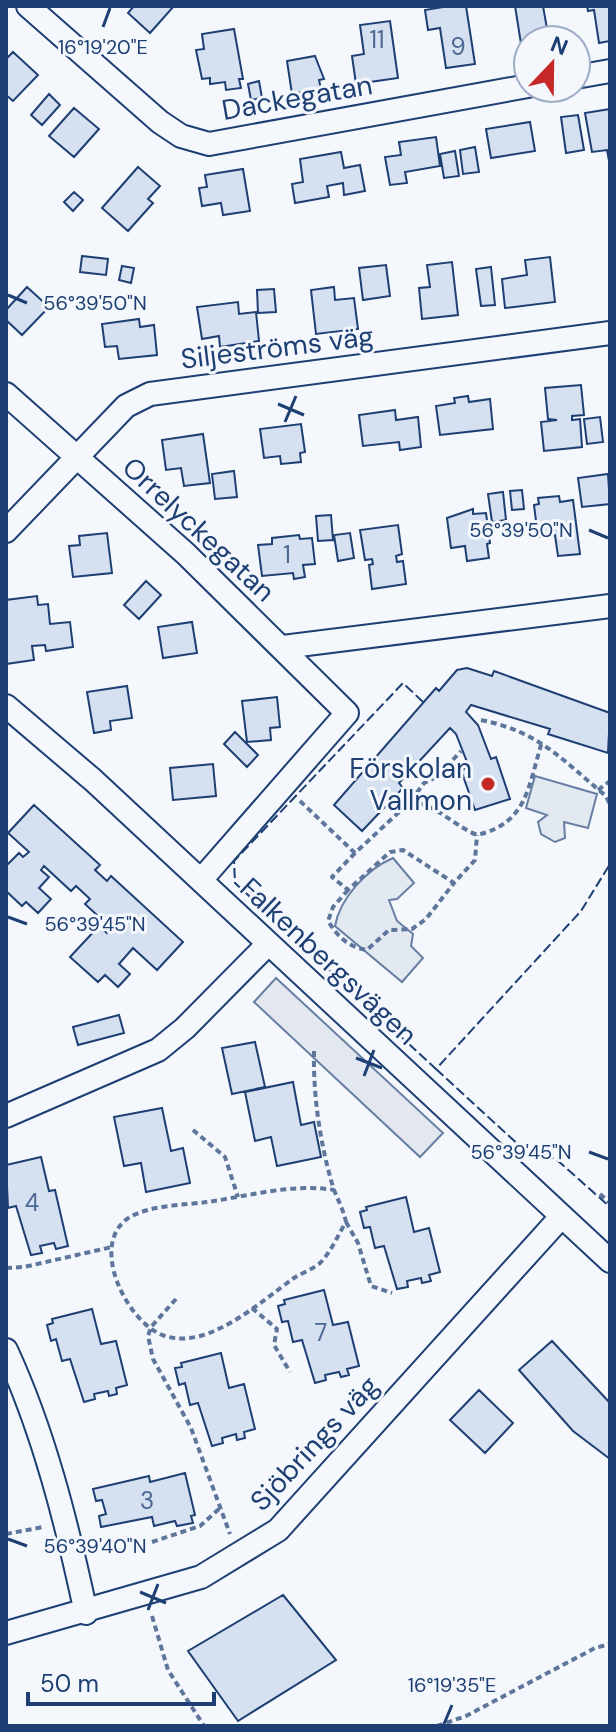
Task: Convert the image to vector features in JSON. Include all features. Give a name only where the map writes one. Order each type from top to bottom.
[{"type":"street","name":"Dackegatan","points":[[28,6],[160,122],[181,136],[209,144],[512,89]]},
{"type":"street","name":"Siljeströms väg","points":[[6,531],[126,406],[150,394],[610,333]]},
{"type":"street","name":"Orrelyckegatan","points":[[6,394],[283,647],[347,713],[282,787]]},
{"type":"street","points":[[283,647],[610,606]]},
{"type":"street","name":"Falkenbergsvägen","points":[[6,706],[93,780],[610,1261]]},
{"type":"street","points":[[201,880],[282,787]]},
{"type":"street","points":[[6,1116],[158,1050],[185,1028],[267,945]]},
{"type":"street","name":"Sjöbrings väg","points":[[6,1633],[86,1613],[201,1577],[278,1530],[561,1217]]},
{"type":"street","points":[[6,1350],[23,1388],[86,1613]]},
{"type":"path","points":[[481,720],[525,731],[542,742],[598,790],[610,805]]},
{"type":"path","points":[[411,801],[428,804],[459,828],[477,835],[507,825],[520,810],[542,742]]},
{"type":"path","points":[[348,890],[332,877],[411,801],[424,783],[437,777],[461,751]]},
{"type":"path","points":[[598,790],[610,781]]},
{"type":"path","points":[[282,787],[355,853]]},
{"type":"path","points":[[454,883],[403,850],[390,852],[348,890],[333,907],[328,921],[337,935],[353,948],[367,950],[389,930],[412,929],[426,919],[475,860],[477,835]]},
{"type":"path","points":[[314,1051],[313,1094],[334,1190],[343,1204],[346,1222],[358,1243],[371,1286],[392,1293]]},
{"type":"path","points":[[193,1130],[225,1157],[238,1197]]},
{"type":"path","points":[[334,1190],[316,1187],[238,1197],[148,1211],[129,1218],[116,1233],[112,1247],[110,1256],[115,1281],[151,1327],[164,1336],[191,1338],[212,1331],[252,1308],[319,1263],[346,1222]]},
{"type":"path","points":[[600,1194],[610,1203]]},
{"type":"path","points":[[6,1268],[24,1267],[112,1247]]},
{"type":"path","points":[[176,1299],[151,1327],[148,1336],[153,1359],[191,1428],[219,1509],[239,1554]]},
{"type":"path","points":[[252,1308],[277,1329],[274,1345],[290,1372]]},
{"type":"path","points":[[152,1542],[200,1526],[219,1509]]},
{"type":"path","points":[[6,1534],[63,1522]]},
{"type":"path","points":[[145,1595],[168,1670],[204,1726]]},
{"type":"path","points":[[437,1726],[466,1716],[595,1648],[610,1644]]},
{"type":"shaded area","points":[[535,776],[597,794],[588,828],[564,822],[565,838],[555,842],[541,834],[538,822],[547,815],[526,808]]},
{"type":"shaded area","points":[[393,858],[414,883],[397,899],[389,900],[397,921],[413,934],[411,946],[423,958],[402,982],[335,926],[343,905],[356,886],[374,869]]},
{"type":"shaded area","points":[[276,978],[443,1133],[420,1157],[254,1002]]},
{"type":"building","points":[[134,6],[174,6],[150,33],[128,13]]},
{"type":"building","points":[[466,6],[475,64],[446,68],[440,28],[428,30],[425,10]]},
{"type":"building","points":[[515,6],[543,6],[546,24],[518,24]]},
{"type":"building","points":[[587,6],[610,6],[610,41],[599,43],[594,10],[588,11]]},
{"type":"building","points":[[390,21],[398,78],[356,84],[352,56],[364,54],[360,25]]},
{"type":"building","points":[[234,29],[243,79],[239,79],[241,88],[226,90],[225,82],[210,84],[210,78],[202,79],[196,50],[204,49],[202,34]]},
{"type":"building","points":[[13,52],[38,75],[13,101],[6,95],[6,59]]},
{"type":"building","points":[[315,56],[324,79],[319,80],[321,89],[292,94],[287,61]]},
{"type":"building","points":[[259,81],[262,98],[251,100],[248,84]]},
{"type":"building","points":[[49,94],[60,105],[42,125],[31,115]]},
{"type":"building","points":[[74,108],[99,129],[74,157],[49,136]]},
{"type":"building","points":[[610,109],[610,166],[607,150],[592,152],[585,113]]},
{"type":"building","points":[[578,115],[584,150],[566,153],[561,117]]},
{"type":"building","points":[[530,122],[535,151],[491,158],[486,129]]},
{"type":"building","points":[[436,137],[440,166],[405,172],[407,183],[390,185],[385,157],[401,155],[399,142]]},
{"type":"building","points":[[475,147],[479,172],[463,174],[460,150]]},
{"type":"building","points":[[455,151],[459,176],[444,178],[440,154]]},
{"type":"building","points":[[341,152],[344,168],[360,165],[365,191],[344,195],[343,183],[327,186],[329,197],[295,203],[292,184],[303,182],[300,159]]},
{"type":"building","points":[[138,167],[160,186],[148,199],[153,203],[128,231],[102,208]]},
{"type":"building","points":[[243,169],[250,211],[223,215],[221,203],[202,206],[199,188],[207,187],[205,175]]},
{"type":"building","points":[[74,192],[83,200],[73,211],[64,202]]},
{"type":"building","points":[[82,256],[108,259],[106,275],[80,272]]},
{"type":"building","points":[[550,257],[555,302],[505,308],[502,279],[527,275],[525,260]]},
{"type":"building","points":[[452,262],[458,315],[422,319],[419,288],[430,287],[427,265]]},
{"type":"building","points":[[386,265],[390,296],[363,300],[359,268]]},
{"type":"building","points":[[122,266],[134,268],[131,283],[119,280]]},
{"type":"building","points":[[491,267],[495,305],[481,306],[476,269]]},
{"type":"building","points":[[27,287],[49,307],[22,335],[6,320],[6,310]]},
{"type":"building","points":[[334,287],[335,300],[354,298],[358,329],[316,334],[311,290]]},
{"type":"building","points":[[274,289],[276,312],[258,313],[257,290]]},
{"type":"building","points":[[238,302],[239,314],[256,312],[259,341],[220,347],[219,336],[202,339],[197,307]]},
{"type":"building","points":[[139,319],[140,327],[154,325],[157,355],[119,359],[117,346],[105,347],[102,324]]},
{"type":"building","points":[[581,385],[584,415],[572,416],[572,420],[580,419],[582,447],[544,451],[541,422],[557,420],[548,419],[545,388]]},
{"type":"building","points":[[468,396],[469,402],[490,399],[493,429],[440,435],[436,406],[455,403],[454,398]]},
{"type":"building","points":[[395,410],[396,420],[418,417],[421,447],[400,450],[399,442],[363,446],[359,415]]},
{"type":"building","points":[[600,417],[603,442],[587,444],[584,419]]},
{"type":"building","points":[[301,424],[305,452],[300,453],[301,462],[281,464],[280,456],[264,458],[260,429]]},
{"type":"building","points":[[203,434],[210,483],[184,486],[181,468],[166,470],[162,440]]},
{"type":"building","points":[[234,471],[237,497],[215,499],[212,474]]},
{"type":"building","points":[[608,474],[610,504],[582,507],[578,478]]},
{"type":"building","points":[[522,490],[524,509],[512,510],[510,491]]},
{"type":"building","points":[[503,492],[506,520],[492,522],[488,494]]},
{"type":"building","points":[[559,496],[560,502],[573,500],[580,554],[558,556],[555,535],[538,537],[534,505],[539,504],[538,498]]},
{"type":"building","points":[[473,509],[473,514],[486,513],[489,558],[467,561],[465,546],[451,548],[447,518]]},
{"type":"building","points":[[331,515],[333,540],[318,541],[316,516]]},
{"type":"building","points":[[398,525],[402,554],[396,556],[397,562],[403,561],[406,584],[372,589],[369,565],[373,564],[372,559],[365,560],[360,530]]},
{"type":"building","points":[[107,533],[112,573],[73,577],[69,546],[80,545],[79,536]]},
{"type":"building","points":[[350,533],[354,558],[338,561],[334,535]]},
{"type":"building","points":[[299,535],[300,539],[312,538],[315,564],[303,565],[305,577],[294,579],[293,573],[262,576],[258,545],[272,544],[272,538]]},
{"type":"building","points":[[146,581],[161,595],[139,619],[124,605]]},
{"type":"building","points":[[37,596],[38,605],[48,604],[50,624],[70,622],[73,647],[46,651],[45,645],[32,646],[34,660],[6,664],[6,600]]},
{"type":"building","points":[[192,622],[197,653],[163,658],[158,627]]},
{"type":"building","points":[[467,668],[492,676],[494,671],[610,713],[608,753],[548,734],[550,729],[471,705],[466,712],[478,725],[491,759],[496,757],[510,799],[475,810],[461,770],[469,767],[456,734],[450,728],[399,783],[403,788],[362,831],[334,805],[436,688],[439,691],[457,670]]},
{"type":"building","points":[[127,686],[132,718],[110,721],[111,730],[94,733],[87,692]]},
{"type":"building","points":[[277,697],[280,727],[270,728],[271,740],[247,742],[242,701]]},
{"type":"building","points":[[235,732],[258,755],[247,767],[224,744]]},
{"type":"building","points":[[213,764],[216,796],[173,800],[170,768]]},
{"type":"building","points":[[34,805],[100,865],[95,870],[107,881],[111,876],[183,942],[157,970],[133,948],[119,964],[130,974],[118,987],[105,975],[98,982],[70,957],[99,926],[107,933],[111,928],[85,904],[90,899],[76,886],[71,891],[44,866],[41,870],[49,877],[39,888],[51,899],[38,913],[26,902],[22,906],[6,891],[6,866],[19,853],[23,857],[29,852],[8,833]]},
{"type":"building","points":[[119,1015],[124,1033],[78,1045],[73,1027]]},
{"type":"building","points":[[255,1042],[265,1087],[232,1094],[222,1048]]},
{"type":"building","points":[[293,1082],[301,1125],[314,1122],[321,1157],[277,1166],[271,1137],[255,1141],[245,1092]]},
{"type":"building","points":[[162,1108],[171,1151],[183,1148],[190,1183],[146,1192],[141,1163],[124,1166],[114,1117]]},
{"type":"building","points":[[41,1157],[49,1191],[55,1190],[68,1246],[56,1249],[54,1243],[40,1246],[42,1253],[31,1255],[16,1206],[8,1208],[6,1165]]},
{"type":"building","points":[[406,1197],[414,1232],[429,1228],[440,1272],[429,1275],[431,1281],[422,1283],[421,1278],[407,1281],[408,1287],[397,1289],[384,1246],[375,1248],[370,1227],[364,1228],[360,1212],[367,1210],[366,1207]]},
{"type":"building","points":[[324,1290],[333,1325],[348,1322],[359,1366],[347,1369],[349,1375],[341,1377],[339,1372],[325,1375],[326,1380],[315,1383],[302,1340],[293,1342],[288,1321],[282,1322],[278,1306],[285,1304],[284,1300]]},
{"type":"building","points":[[92,1309],[101,1344],[116,1341],[127,1385],[116,1388],[117,1394],[109,1396],[108,1391],[94,1394],[95,1399],[84,1402],[70,1359],[62,1361],[56,1339],[51,1341],[47,1325],[53,1323],[52,1319]]},
{"type":"building","points":[[552,1341],[610,1403],[610,1459],[573,1431],[519,1370]]},
{"type":"building","points":[[221,1353],[229,1388],[244,1384],[255,1429],[244,1432],[245,1438],[237,1440],[236,1434],[222,1438],[223,1443],[212,1446],[198,1403],[190,1405],[185,1383],[179,1385],[175,1368],[182,1367],[181,1363]]},
{"type":"building","points":[[479,1390],[513,1423],[485,1453],[450,1420]]},
{"type":"building","points":[[185,1473],[195,1515],[191,1516],[193,1523],[177,1526],[175,1521],[154,1526],[152,1517],[101,1527],[99,1516],[106,1514],[102,1500],[96,1501],[93,1489],[149,1476],[150,1482]]},
{"type":"building","points":[[283,1595],[336,1660],[238,1721],[188,1651]]},
{"type":"fence","points":[[423,702],[403,683],[234,861],[235,883],[436,1069],[581,911],[610,864]]},
{"type":"fence","points":[[436,1069],[523,1149],[556,1159],[610,1207]]},
{"type":"place","name":"Förskolan Vallmon","points":[[488,784]]}]
